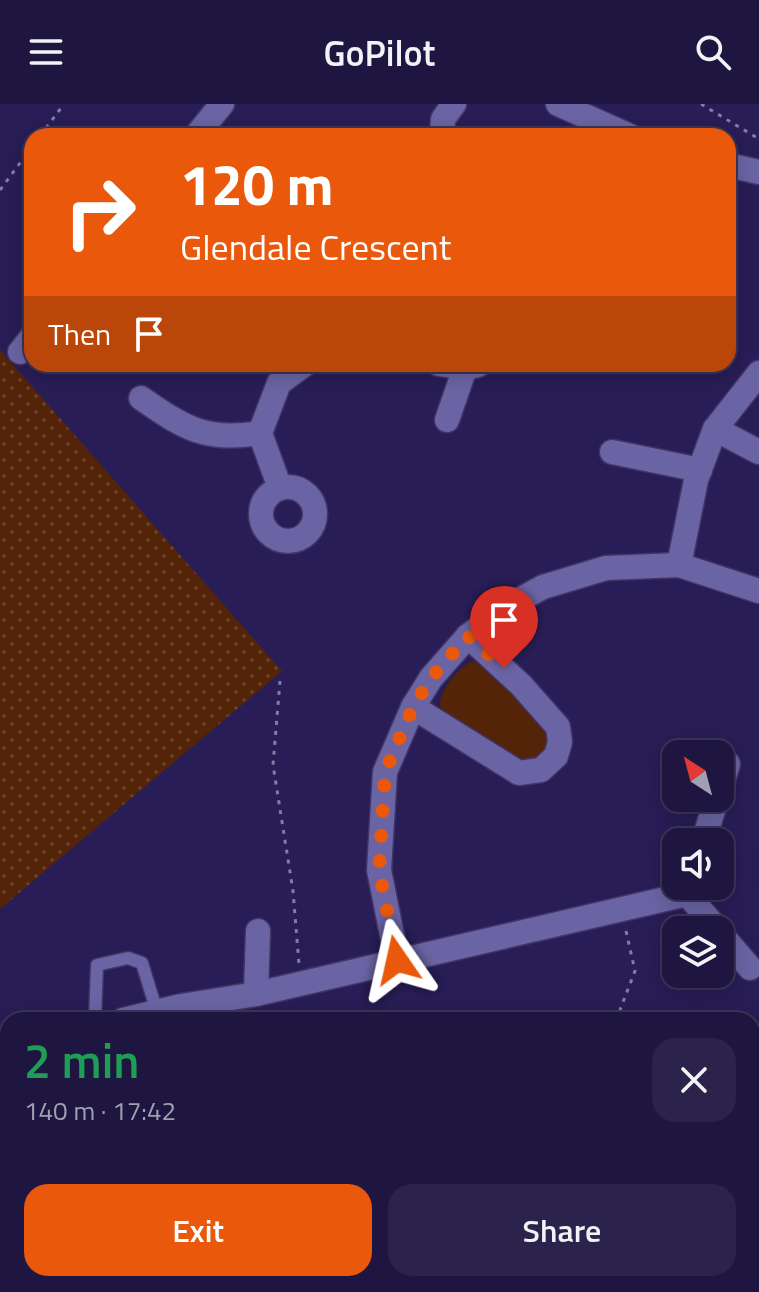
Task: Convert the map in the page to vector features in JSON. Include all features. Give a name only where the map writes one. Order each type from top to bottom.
[{"type":"street","points":[[202,128],[222,104]]},
{"type":"street","points":[[442,128],[443,119],[454,104]]},
{"type":"street","points":[[558,104],[612,128]]},
{"type":"street","points":[[736,167],[759,172]]},
{"type":"street","points":[[280,488],[260,433],[279,383],[294,372]]},
{"type":"street","points":[[447,420],[469,372]]},
{"type":"street","points":[[679,565],[700,470],[715,429],[759,373]]},
{"type":"street","points":[[141,398],[180,426],[230,438],[260,433]]},
{"type":"street","points":[[715,429],[759,452]]},
{"type":"street","points":[[612,452],[700,470]]},
{"type":"street","points":[[397,960],[379,870],[385,772],[413,707],[431,678],[468,636],[506,607],[543,587],[606,568],[679,565],[759,591]]},
{"type":"street","points":[[413,707],[519,773],[541,770],[556,756],[560,742],[558,727],[521,685],[468,636]]},
{"type":"street","points":[[178,1012],[662,897]]},
{"type":"street","points":[[696,900],[708,916]]},
{"type":"street","points":[[256,994],[258,931]]},
{"type":"street","points":[[734,949],[750,968]]},
{"type":"lane","points":[[95,1012],[97,965],[128,958],[142,963],[173,1012]]},
{"type":"path","points":[[46,128],[64,104]]},
{"type":"path","points":[[701,104],[759,139]]},
{"type":"path","points":[[0,190],[24,158]]},
{"type":"path","points":[[280,681],[273,765],[293,891],[300,983]]},
{"type":"path","points":[[621,909],[635,971],[622,1012]]},
{"type":"shaded area","points":[[0,350],[282,671],[0,909]]},
{"type":"shaded area","points":[[473,661],[492,672],[537,716],[548,735],[548,744],[539,758],[528,761],[511,755],[446,715],[440,707],[442,694],[450,680]]},
{"type":"route","points":[[397,960],[379,870],[385,772],[413,707],[431,678],[468,636],[504,668]]}]
